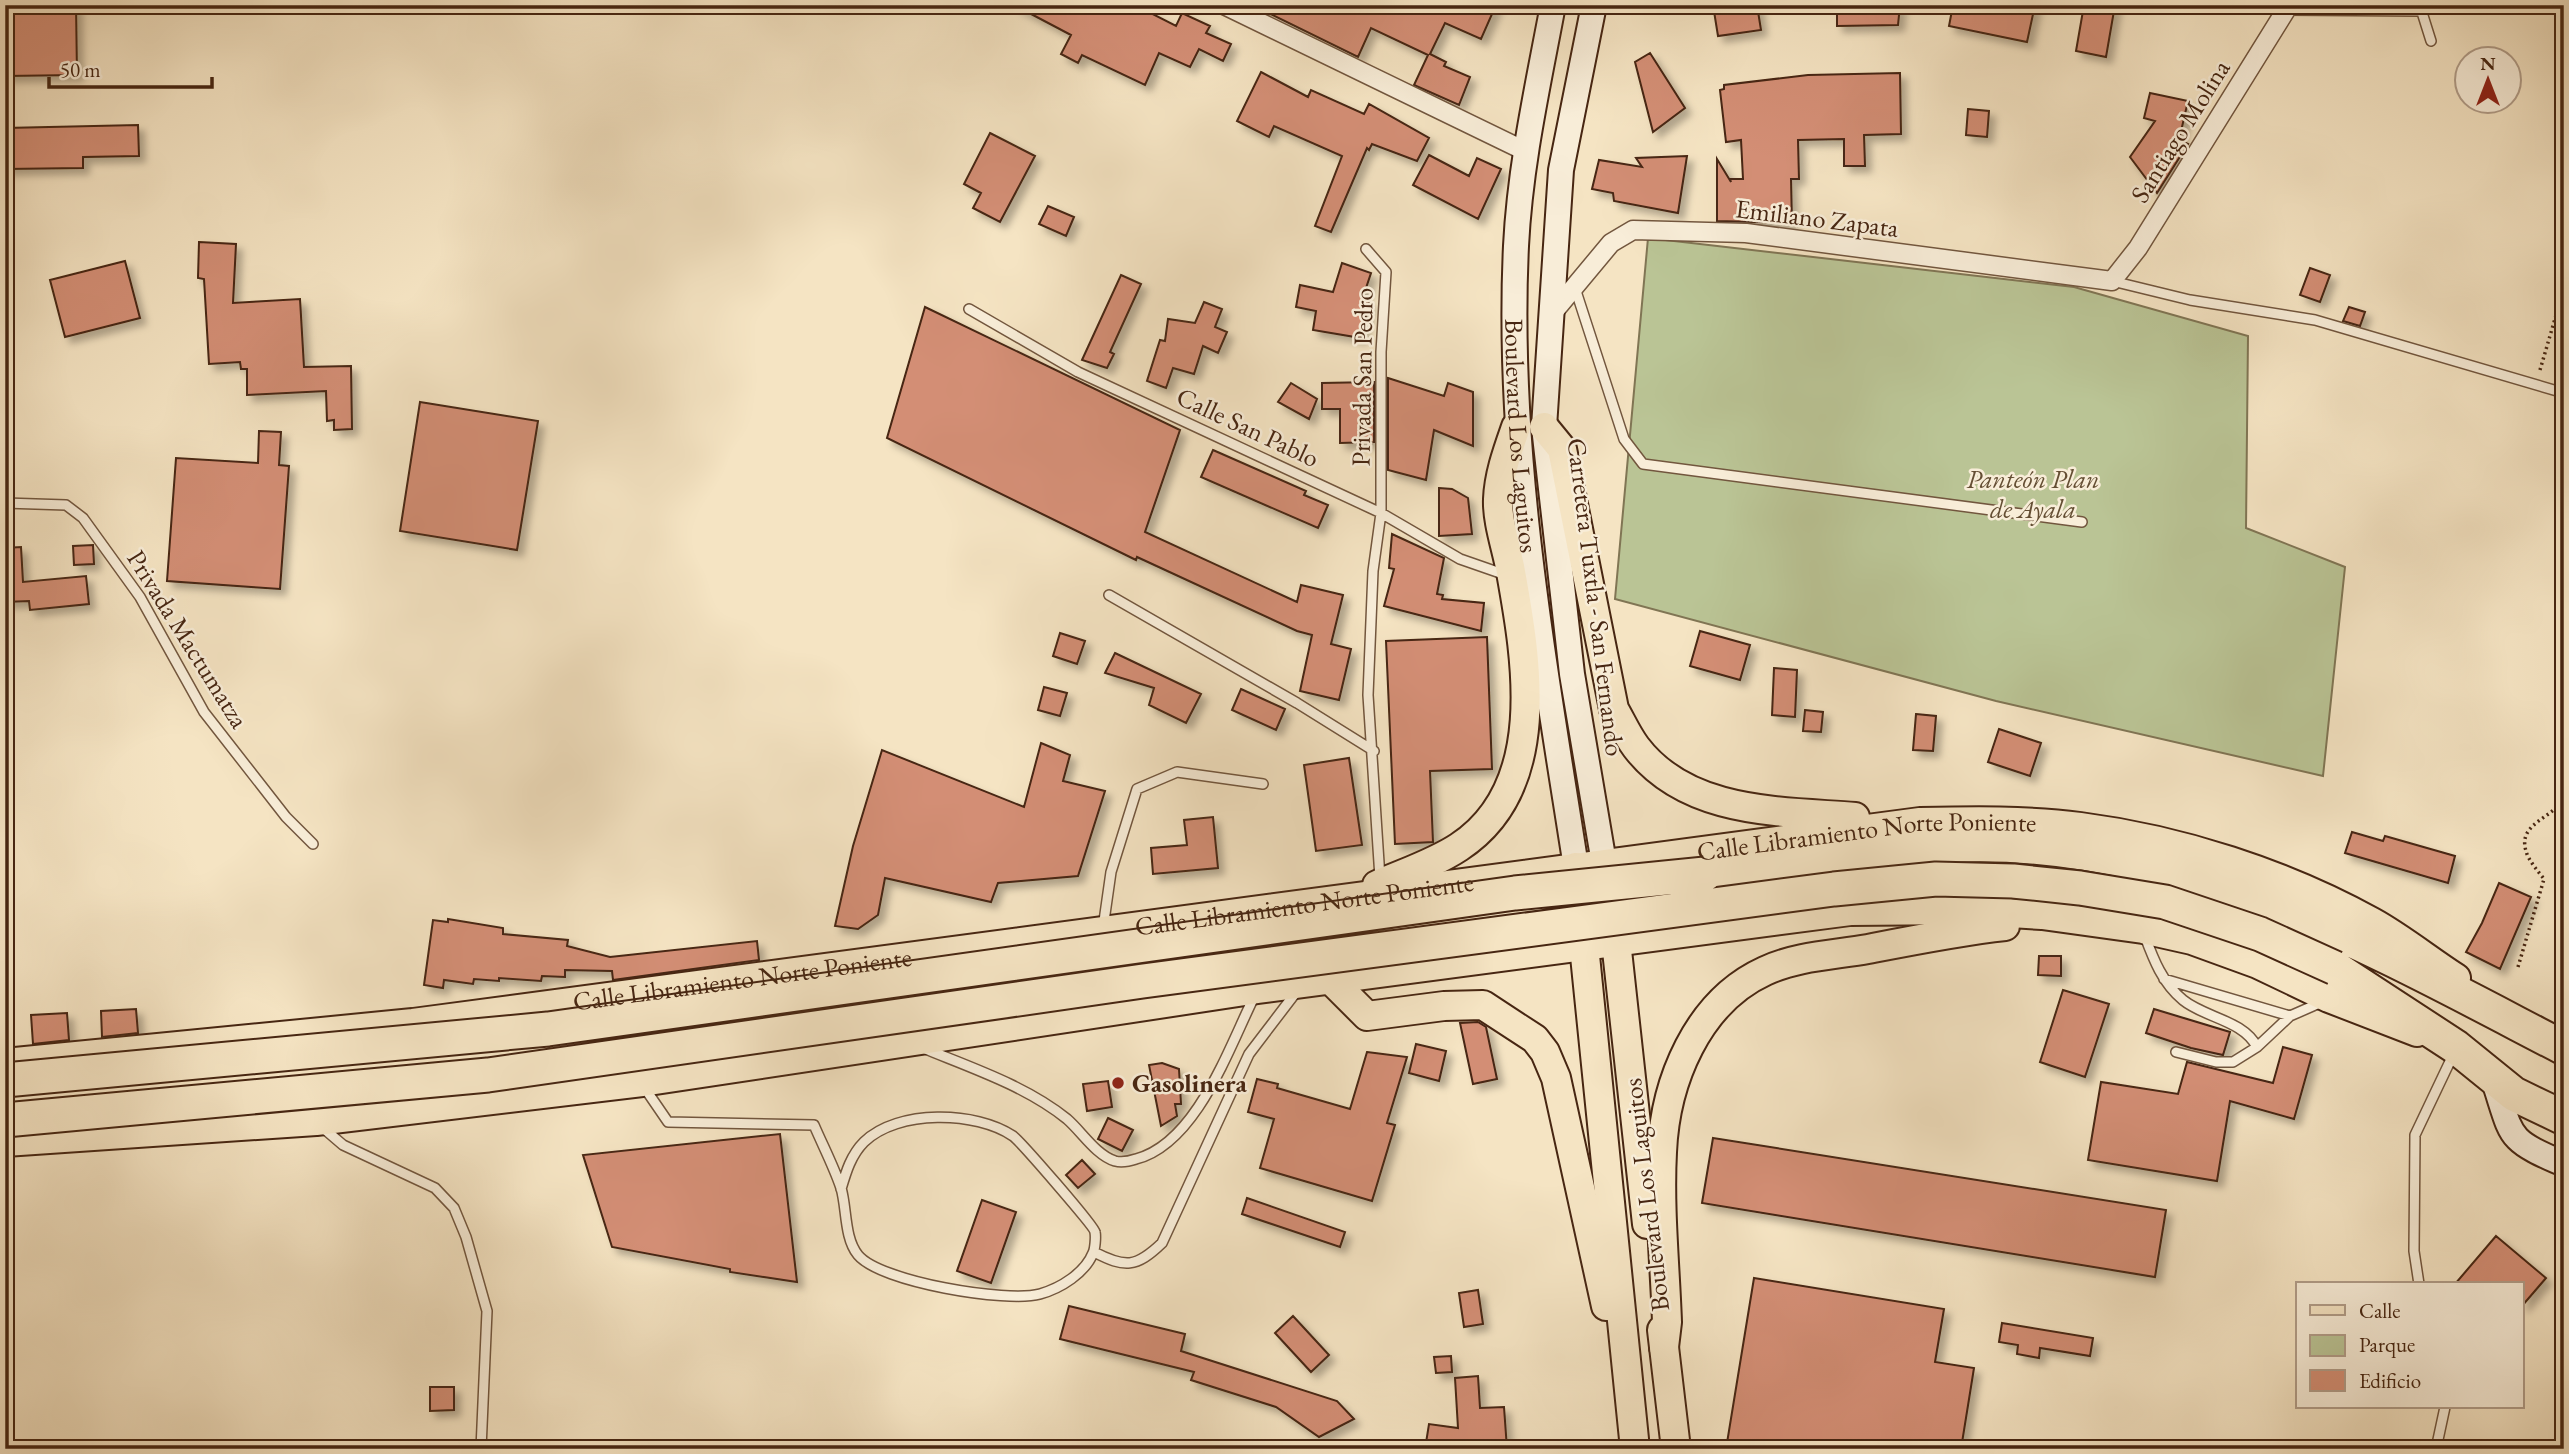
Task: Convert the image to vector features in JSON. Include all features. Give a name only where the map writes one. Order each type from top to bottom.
[{"type":"highway","name":"Calle Libramiento Norte Poniente","points":[[5,1080],[548,1030],[1515,893],[1705,874],[1882,850],[1965,845],[2046,848],[2129,862],[2213,883],[2286,909],[2355,941],[2558,1046]]},
{"type":"highway","name":"Calle Libramiento Norte Poniente","points":[[5,1119],[488,1076],[1143,981],[1820,891],[1936,879],[2013,881],[2165,902],[2260,934],[2332,983],[2456,1047],[2494,1081],[2564,1118]]},
{"type":"main road","name":"Boulevard Los Laguitos","points":[[1553,5],[1525,151],[1516,246],[1516,427],[1535,601],[1576,867],[1606,1171],[1627,1348],[1635,1449]]},
{"type":"main road","name":"Carretera Tuxtla - San Fernando","points":[[1594,5],[1561,170],[1544,427],[1572,674],[1604,863]]},
{"type":"main road","points":[[1344,899],[1459,847],[1484,825],[1506,793],[1522,738],[1527,707],[1525,667],[1498,501],[1503,468],[1516,427]]},
{"type":"main road","points":[[1544,427],[1562,449],[1614,709],[1636,746],[1660,771],[1689,791],[1734,806],[1920,822]]},
{"type":"main road","name":"Calle Libramiento Norte Poniente","points":[[5,1063],[413,1023],[1920,822],[1996,821],[2079,827],[2171,844],[2276,877],[2372,922],[2558,1046]]},
{"type":"main road","name":"Boulevard Los Laguitos","points":[[1604,863],[1616,942],[1650,1253],[1676,1449]]},
{"type":"main road","name":"Calle Libramiento Norte Poniente","points":[[5,1142],[316,1121],[642,1082],[1258,989],[1850,911],[1963,910],[2042,915],[2143,929],[2192,940],[2247,960],[2332,983]]},
{"type":"main road","points":[[1664,1347],[1667,1322],[1662,1152],[1666,1111],[1682,1060],[1700,1026],[1730,995],[1764,972],[1788,964],[1974,929],[2007,926],[2042,915]]},
{"type":"main road","points":[[1317,982],[1367,1016],[1444,1006],[1483,1005],[1535,1039],[1545,1052],[1556,1078],[1604,1300],[1613,1331],[1627,1348]]},
{"type":"main road","points":[[2494,1081],[2515,1139],[2526,1148],[2564,1164]]},
{"type":"street","points":[[1224,5],[1525,151]]},
{"type":"street","name":"Santiago Molina","points":[[2112,281],[2138,248],[2287,8]]},
{"type":"street","name":"Emiliano Zapata","points":[[1551,315],[1611,243],[1633,230],[1746,233],[2112,281]]},
{"type":"lane","points":[[2287,8],[2420,8],[2431,41]]},
{"type":"lane","name":"Privada San Pedro","points":[[1366,249],[1386,272],[1381,352],[1381,513],[1373,571],[1368,695],[1374,751],[1380,883]]},
{"type":"lane","points":[[2112,281],[2190,300],[2315,320],[2564,393]]},
{"type":"lane","points":[[1574,286],[1624,439],[1643,464],[2082,522]]},
{"type":"lane","name":"Calle San Pablo","points":[[969,309],[1079,372],[1381,513],[1460,559],[1511,576]]},
{"type":"lane","name":"Privada Mactumatza","points":[[5,503],[66,505],[83,518],[140,597],[204,712],[286,817],[313,844]]},
{"type":"lane","points":[[1109,595],[1297,703],[1374,751]]},
{"type":"lane","points":[[1102,932],[1111,872],[1137,789],[1177,772],[1263,784]]},
{"type":"lane","points":[[2143,929],[2164,979],[2184,1001],[2225,1021],[2253,1040],[2257,1047]]},
{"type":"lane","points":[[2164,979],[2290,1017]]},
{"type":"lane","points":[[1094,1252],[1117,1264],[1131,1264],[1147,1258],[1162,1243],[1249,1054],[1280,1009],[1317,982]]},
{"type":"lane","points":[[2176,1052],[2216,1062],[2233,1062],[2257,1047],[2332,983]]},
{"type":"lane","points":[[906,1041],[995,1077],[1066,1119],[1106,1155],[1125,1162],[1159,1151],[1184,1126],[1201,1102],[1258,989]]},
{"type":"lane","points":[[2419,1282],[2414,1251],[2416,1135],[2456,1047]]},
{"type":"lane","points":[[642,1082],[668,1122],[814,1125],[841,1189],[846,1224],[858,1255],[883,1270],[926,1284],[1005,1295],[1040,1294],[1078,1275],[1094,1252],[1095,1231],[1086,1216],[1015,1137],[982,1122],[918,1118],[887,1127],[864,1142],[848,1165],[841,1189]]},
{"type":"lane","points":[[316,1121],[343,1145],[435,1188],[454,1208],[466,1237],[487,1311],[481,1449]]},
{"type":"lane","points":[[2436,1449],[2445,1408]]},
{"type":"path","points":[[2535,385],[2564,288]]},
{"type":"path","points":[[2518,967],[2544,879],[2525,851],[2526,837],[2530,826],[2560,807],[2564,797]]},
{"type":"green space","name":"Panteón Plan de Ayala","points":[[1648,238],[2074,287],[2248,336],[2246,528],[2345,567],[2323,776],[1996,701],[1615,599]]},
{"type":"building","points":[[5,5],[76,5],[77,75],[5,76]]},
{"type":"building","points":[[1014,5],[1135,5],[1176,26],[1182,13],[1210,26],[1206,33],[1231,44],[1223,61],[1199,49],[1190,67],[1159,53],[1145,85],[1082,55],[1078,63],[1061,54],[1071,35]]},
{"type":"building","points":[[1252,5],[1496,5],[1481,39],[1445,23],[1430,54],[1446,62],[1444,66],[1470,77],[1459,105],[1414,85],[1428,55],[1371,28],[1358,57]]},
{"type":"building","points":[[1713,5],[1757,5],[1761,30],[1718,36]]},
{"type":"building","points":[[1837,5],[1900,5],[1898,25],[1837,26]]},
{"type":"building","points":[[1953,5],[2035,5],[2027,42],[1949,26]]},
{"type":"building","points":[[2084,5],[2115,5],[2106,57],[2076,51]]},
{"type":"building","points":[[1650,53],[1685,108],[1653,132],[1635,62]]},
{"type":"building","points":[[1261,72],[1308,97],[1311,90],[1364,114],[1369,104],[1429,138],[1417,161],[1372,144],[1369,150],[1367,148],[1331,232],[1315,226],[1342,156],[1274,126],[1269,137],[1237,121]]},
{"type":"building","points":[[1900,73],[1901,134],[1864,135],[1865,166],[1844,166],[1844,139],[1798,140],[1799,179],[1791,179],[1792,223],[1717,221],[1717,159],[1731,182],[1730,179],[1743,179],[1741,140],[1726,142],[1720,90],[1724,89],[1724,85],[1808,75]]},
{"type":"building","points":[[2150,93],[2188,101],[2179,140],[2188,144],[2157,193],[2130,157],[2155,121],[2144,118]]},
{"type":"building","points":[[1968,109],[1989,111],[1987,137],[1966,135]]},
{"type":"building","points":[[138,125],[139,156],[83,157],[83,168],[5,169],[5,128]]},
{"type":"building","points":[[990,133],[1035,156],[1000,222],[973,208],[981,193],[964,184]]},
{"type":"building","points":[[1429,155],[1469,176],[1477,158],[1501,169],[1478,219],[1413,185]]},
{"type":"building","points":[[1687,156],[1678,213],[1614,201],[1613,193],[1592,189],[1599,160],[1642,167],[1636,158]]},
{"type":"building","points":[[1048,206],[1074,217],[1066,236],[1039,224]]},
{"type":"building","points":[[199,242],[236,244],[233,303],[300,299],[304,367],[351,366],[352,429],[334,430],[334,420],[327,421],[326,391],[247,395],[247,369],[241,369],[240,362],[209,364],[204,279],[198,278]]},
{"type":"building","points":[[125,261],[140,318],[65,337],[50,280]]},
{"type":"building","points":[[1342,263],[1371,273],[1362,300],[1369,302],[1361,338],[1313,330],[1316,311],[1296,307],[1300,285],[1333,292]]},
{"type":"building","points":[[2310,268],[2330,275],[2320,302],[2300,295]]},
{"type":"building","points":[[1121,275],[1141,284],[1110,352],[1114,354],[1107,368],[1082,360]]},
{"type":"building","points":[[1204,302],[1222,309],[1215,327],[1227,332],[1218,353],[1203,346],[1194,374],[1173,368],[1166,388],[1147,381],[1160,340],[1165,341],[1168,319],[1195,323]]},
{"type":"building","points":[[925,307],[1180,430],[1145,532],[1297,602],[1301,585],[1343,595],[1331,644],[1351,649],[1339,700],[1300,691],[1312,635],[1297,631],[1137,557],[1136,560],[887,438]]},
{"type":"building","points":[[2349,307],[2365,312],[2360,326],[2343,321]]},
{"type":"building","points":[[1388,378],[1444,396],[1448,383],[1473,392],[1473,446],[1434,430],[1426,480],[1388,470]]},
{"type":"building","points":[[1374,382],[1374,442],[1340,443],[1340,409],[1322,409],[1322,383]]},
{"type":"building","points":[[1291,383],[1317,399],[1309,419],[1278,402]]},
{"type":"building","points":[[420,402],[538,421],[517,550],[400,531]]},
{"type":"building","points":[[259,431],[281,432],[279,465],[289,466],[280,589],[167,581],[176,458],[258,463]]},
{"type":"building","points":[[1213,450],[1306,491],[1304,495],[1328,505],[1318,528],[1201,477]]},
{"type":"building","points":[[1439,488],[1452,489],[1468,498],[1472,534],[1439,536]]},
{"type":"building","points":[[1392,534],[1444,558],[1437,594],[1443,595],[1442,599],[1484,603],[1481,631],[1384,606],[1394,569],[1389,568]]},
{"type":"building","points":[[93,545],[94,564],[74,565],[73,546]]},
{"type":"building","points":[[21,547],[23,582],[86,576],[89,604],[30,610],[29,601],[5,602],[5,548]]},
{"type":"building","points":[[1700,631],[1750,645],[1740,680],[1690,666]]},
{"type":"building","points":[[1060,633],[1085,641],[1077,664],[1053,656]]},
{"type":"building","points":[[1487,637],[1492,769],[1430,771],[1433,842],[1395,844],[1386,641]]},
{"type":"building","points":[[1115,653],[1201,694],[1186,723],[1149,705],[1154,688],[1105,673]]},
{"type":"building","points":[[1774,668],[1797,670],[1795,717],[1772,715]]},
{"type":"building","points":[[1044,687],[1067,693],[1060,716],[1038,710]]},
{"type":"building","points":[[1241,689],[1285,709],[1276,730],[1232,710]]},
{"type":"building","points":[[1805,710],[1823,712],[1821,732],[1803,731]]},
{"type":"building","points":[[1916,714],[1936,716],[1933,751],[1913,750]]},
{"type":"building","points":[[1999,729],[2041,743],[2030,776],[1988,762]]},
{"type":"building","points":[[1041,743],[1070,755],[1063,781],[1105,791],[1078,876],[998,883],[991,902],[885,878],[878,915],[858,929],[835,926],[853,846],[882,750],[1024,807]]},
{"type":"building","points":[[1349,758],[1362,845],[1316,851],[1304,765]]},
{"type":"building","points":[[1213,817],[1218,868],[1153,874],[1151,848],[1187,845],[1184,820]]},
{"type":"building","points":[[2352,832],[2383,841],[2385,836],[2455,856],[2448,883],[2345,853]]},
{"type":"building","points":[[2499,883],[2531,897],[2500,969],[2466,952]]},
{"type":"building","points":[[448,919],[503,928],[503,934],[568,940],[567,946],[610,957],[757,941],[759,960],[613,980],[612,971],[565,970],[565,977],[542,976],[541,981],[499,978],[499,981],[474,979],[473,984],[444,980],[443,988],[424,985],[433,920],[448,922]]},
{"type":"building","points":[[2039,956],[2061,956],[2061,976],[2038,975]]},
{"type":"building","points":[[2063,990],[2109,1004],[2085,1077],[2040,1062]]},
{"type":"building","points":[[136,1009],[138,1033],[102,1037],[101,1011]]},
{"type":"building","points":[[2154,1009],[2230,1032],[2223,1055],[2146,1033]]},
{"type":"building","points":[[67,1013],[69,1040],[33,1044],[31,1015]]},
{"type":"building","points":[[1478,1022],[1486,1027],[1497,1079],[1473,1084],[1460,1023]]},
{"type":"building","points":[[1416,1044],[1446,1051],[1439,1081],[1409,1073]]},
{"type":"building","points":[[2283,1047],[2312,1055],[2294,1119],[2230,1101],[2217,1181],[2088,1160],[2101,1082],[2178,1094],[2187,1062],[2273,1083]]},
{"type":"building","points":[[1367,1052],[1407,1057],[1387,1123],[1395,1125],[1372,1201],[1260,1168],[1274,1119],[1248,1112],[1257,1079],[1278,1084],[1277,1088],[1350,1109]]},
{"type":"building","points":[[1162,1063],[1179,1069],[1181,1104],[1175,1104],[1177,1116],[1161,1126],[1149,1065]]},
{"type":"building","points":[[1108,1081],[1112,1107],[1087,1111],[1083,1084]]},
{"type":"building","points":[[1108,1118],[1133,1130],[1122,1151],[1098,1139]]},
{"type":"building","points":[[780,1134],[797,1282],[730,1272],[730,1269],[612,1247],[583,1155]]},
{"type":"building","points":[[1713,1138],[2166,1210],[2155,1277],[1702,1203]]},
{"type":"building","points":[[1082,1160],[1095,1174],[1078,1188],[1066,1175]]},
{"type":"building","points":[[1247,1198],[1345,1232],[1340,1247],[1242,1214]]},
{"type":"building","points":[[982,1200],[1016,1212],[991,1283],[957,1271]]},
{"type":"building","points":[[2496,1236],[2546,1278],[2524,1304],[2524,1282],[2457,1282]]},
{"type":"building","points":[[1754,1278],[1944,1309],[1935,1362],[1974,1368],[1961,1449],[1726,1449]]},
{"type":"building","points":[[1478,1290],[1483,1324],[1464,1327],[1459,1293]]},
{"type":"building","points":[[1069,1306],[1185,1334],[1181,1351],[1337,1401],[1354,1419],[1319,1437],[1276,1407],[1191,1380],[1194,1372],[1060,1339]]},
{"type":"building","points":[[1293,1316],[1329,1355],[1311,1372],[1275,1333]]},
{"type":"building","points":[[2002,1323],[2093,1338],[2090,1356],[2040,1348],[2039,1358],[2017,1354],[2018,1345],[1999,1342]]},
{"type":"building","points":[[1451,1356],[1452,1372],[1436,1373],[1434,1357]]},
{"type":"building","points":[[1478,1376],[1480,1408],[1504,1407],[1507,1449],[1425,1449],[1429,1424],[1458,1428],[1455,1378]]},
{"type":"building","points":[[430,1387],[454,1387],[454,1410],[430,1411]]},
{"type":"place","name":"Gasolinera","points":[[1118,1083]]}]
